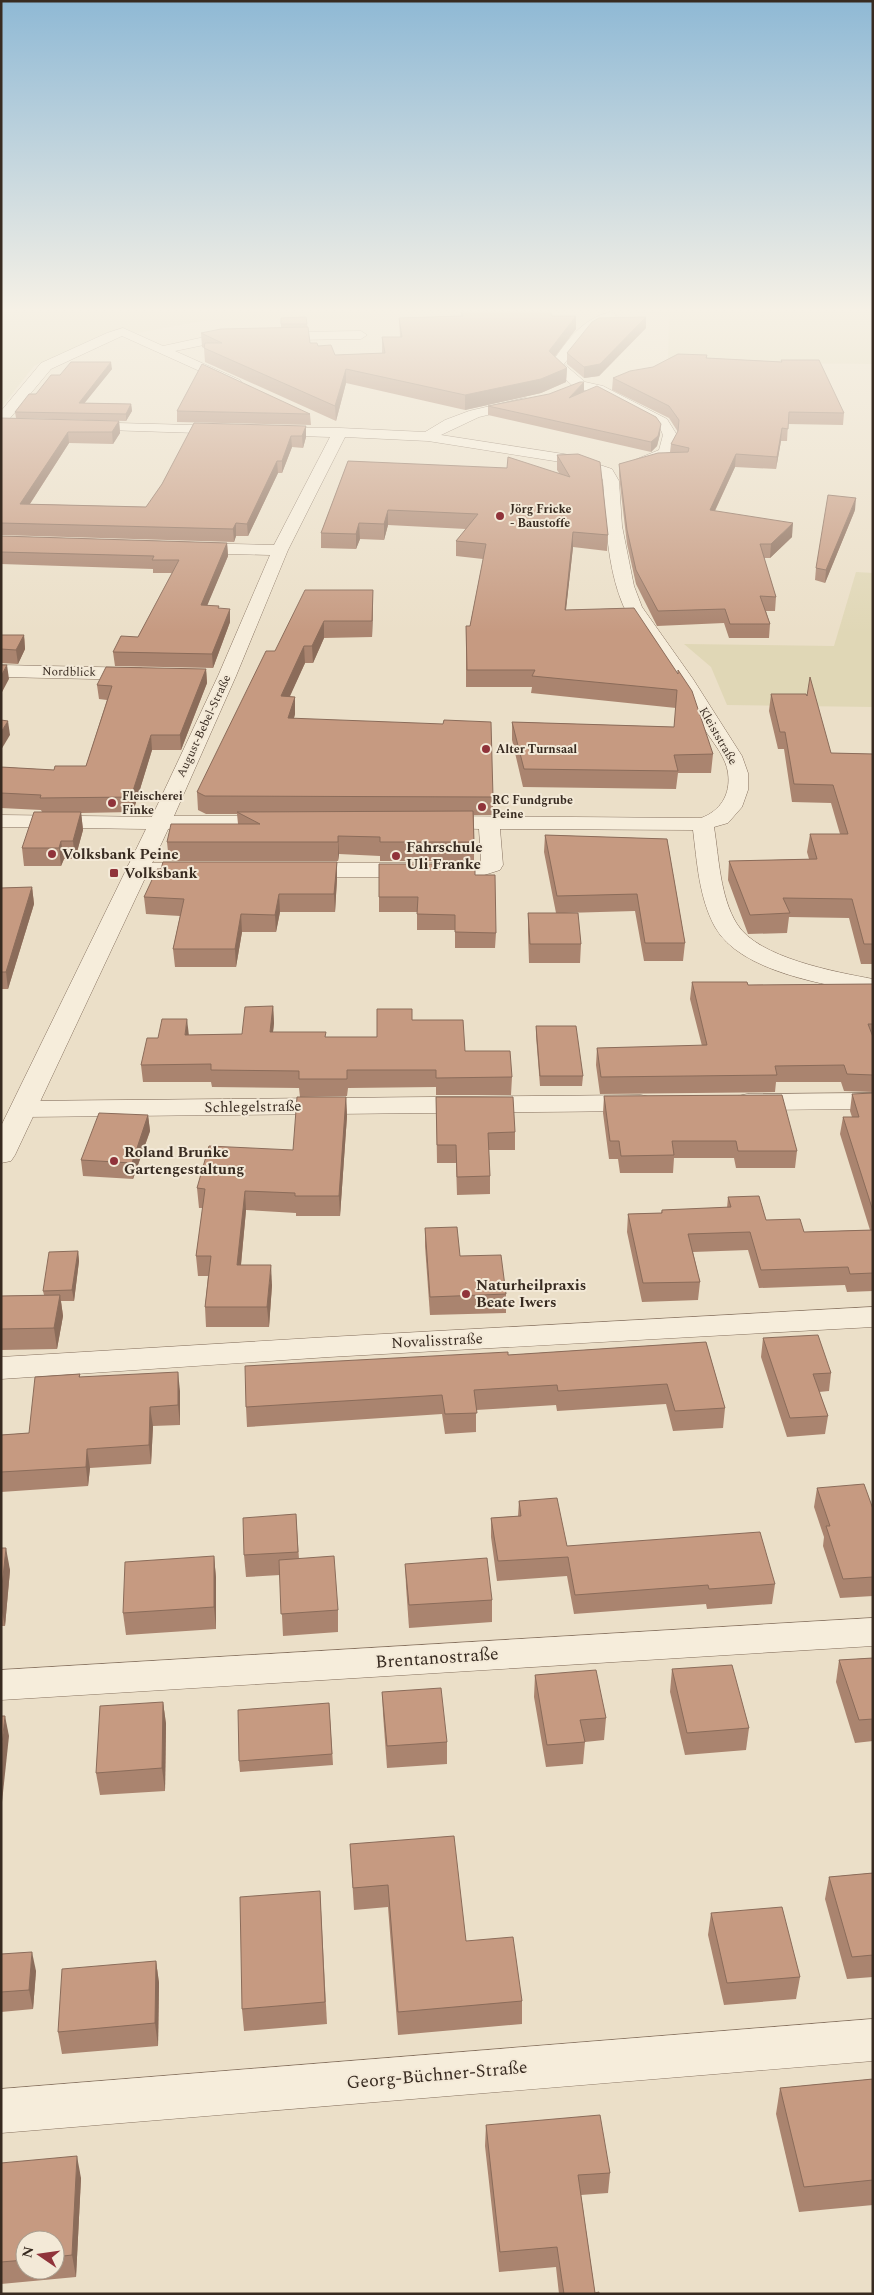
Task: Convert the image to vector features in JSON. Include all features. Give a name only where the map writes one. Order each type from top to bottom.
[{"type":"street","points":[[315,419],[340,432]]},
{"type":"street","points":[[428,437],[460,419]]},
{"type":"street","points":[[71,426],[340,432],[428,437],[570,459],[607,472],[640,464],[666,452],[670,435],[666,426],[657,419]]},
{"type":"street","name":"August-Bebel-Straße","points":[[1,1155],[160,823],[227,676],[280,550],[340,432]]},
{"type":"street","name":"Kleiststraße","points":[[420,822],[703,824],[720,818],[731,807],[738,790],[738,773],[732,756],[684,679],[633,607],[625,586],[614,526],[611,481],[607,472]]},
{"type":"street","points":[[171,547],[280,550]]},
{"type":"street","name":"Nordblick","points":[[1,670],[158,675]]},
{"type":"street","points":[[207,676],[227,676]]},
{"type":"street","points":[[1,821],[292,822]]},
{"type":"street","points":[[282,870],[478,870],[492,865],[489,822]]},
{"type":"street","points":[[703,824],[717,900],[726,927],[736,940],[773,960],[807,972],[873,986]]},
{"type":"street","points":[[136,870],[214,870]]},
{"type":"street","points":[[723,1102],[873,1101]]},
{"type":"street","name":"Schlegelstraße","points":[[23,1109],[663,1103]]},
{"type":"street","name":"Novalisstraße","points":[[1,1368],[329,1347],[873,1317]]},
{"type":"street","name":"Brentanostraße","points":[[1,1685],[873,1632]]},
{"type":"street","name":"Georg-Büchner-Straße","points":[[1,2111],[873,2040]]},
{"type":"shaded area","points":[[856,572],[873,573],[873,707],[727,705],[711,667],[684,644],[834,646]]},
{"type":"building","points":[[1,419],[119,421],[112,432],[68,432],[20,504],[146,507],[162,484],[194,423],[306,426],[302,436],[291,436],[282,461],[277,461],[247,524],[236,523],[233,529],[1,523]]},
{"type":"building","points":[[547,419],[658,419],[661,424],[658,436],[651,442]]},
{"type":"building","points":[[789,419],[788,429],[782,428],[777,457],[736,454],[710,510],[793,523],[771,544],[760,544],[776,597],[760,596],[770,624],[730,624],[725,609],[658,611],[636,570],[627,530],[619,464],[658,453],[688,452],[689,448],[671,444],[678,431],[679,420]]},
{"type":"building","points":[[578,454],[600,462],[608,535],[573,532],[565,610],[634,608],[678,674],[678,670],[692,691],[713,754],[674,755],[678,771],[524,769],[512,722],[674,727],[677,690],[532,676],[535,670],[467,670],[466,626],[470,626],[486,544],[456,541],[478,514],[388,510],[384,524],[359,523],[356,534],[321,533],[348,461],[507,468],[508,457],[570,477],[557,455]]},
{"type":"building","points":[[828,495],[856,498],[826,570],[816,568]]},
{"type":"building","points":[[1,536],[227,543],[201,605],[230,609],[212,654],[113,652],[121,636],[138,637],[179,560],[152,560],[154,556],[1,552]]},
{"type":"building","points":[[305,590],[373,590],[372,621],[324,621],[312,646],[304,646],[281,696],[295,697],[288,718],[443,724],[444,720],[491,722],[493,797],[205,796],[197,792],[266,651],[275,651]]},
{"type":"building","points":[[1,635],[24,635],[16,650],[1,649]]},
{"type":"building","points":[[1,665],[7,665],[1,676]]},
{"type":"building","points":[[106,667],[206,669],[180,735],[151,735],[131,797],[40,798],[41,795],[1,793],[1,767],[54,770],[55,766],[86,766],[112,686],[97,685]]},
{"type":"building","points":[[810,677],[831,753],[873,754],[873,944],[864,944],[852,899],[783,898],[790,913],[750,915],[729,861],[817,859],[810,834],[848,834],[833,785],[794,784],[785,732],[780,732],[771,694],[806,694],[807,696]]},
{"type":"building","points":[[1,720],[8,721],[1,732]]},
{"type":"building","points":[[473,811],[474,842],[380,842],[380,837],[338,836],[338,842],[167,842],[171,824],[260,824],[237,812]]},
{"type":"building","points":[[34,812],[81,812],[73,841],[61,841],[59,848],[22,848]]},
{"type":"building","points":[[545,835],[667,839],[685,943],[645,943],[637,894],[557,896]]},
{"type":"building","points":[[163,862],[337,862],[334,894],[279,894],[275,915],[241,914],[235,949],[173,949],[184,899],[144,897],[157,869],[161,869]]},
{"type":"building","points":[[379,864],[475,864],[475,875],[495,875],[496,933],[455,932],[455,915],[417,914],[418,897],[379,897]]},
{"type":"building","points":[[32,887],[6,972],[1,972],[1,888]]},
{"type":"building","points":[[528,913],[578,913],[581,944],[530,944]]},
{"type":"building","points":[[692,982],[747,982],[748,985],[873,984],[873,1024],[868,1024],[873,1037],[873,1075],[847,1074],[844,1065],[775,1066],[777,1075],[601,1077],[597,1048],[707,1045]]},
{"type":"building","points":[[273,1006],[270,1032],[326,1032],[325,1037],[377,1037],[377,1009],[412,1009],[412,1020],[463,1020],[465,1051],[510,1051],[512,1077],[436,1078],[436,1070],[347,1070],[347,1079],[299,1079],[299,1071],[211,1070],[211,1064],[141,1065],[147,1038],[158,1038],[162,1019],[187,1019],[185,1035],[242,1034],[245,1007]]},
{"type":"building","points":[[536,1026],[576,1026],[583,1076],[540,1076]]},
{"type":"building","points":[[873,1093],[873,1211],[843,1117],[859,1117],[852,1094]]},
{"type":"building","points":[[782,1095],[797,1151],[738,1151],[736,1141],[672,1141],[674,1155],[621,1156],[619,1141],[610,1141],[604,1096]]},
{"type":"building","points":[[297,1097],[346,1097],[339,1196],[295,1196],[295,1193],[245,1191],[237,1265],[271,1265],[267,1307],[205,1307],[211,1256],[196,1256],[205,1189],[197,1188],[209,1146],[293,1150]]},
{"type":"building","points":[[436,1097],[513,1097],[515,1132],[488,1133],[490,1176],[457,1177],[456,1145],[437,1145]]},
{"type":"building","points":[[99,1113],[148,1115],[132,1163],[81,1160]]},
{"type":"building","points":[[759,1196],[766,1220],[800,1219],[804,1232],[873,1230],[873,1273],[850,1274],[848,1267],[761,1270],[750,1232],[688,1234],[700,1282],[643,1283],[628,1214],[662,1213],[662,1210],[731,1207],[728,1197]]},
{"type":"building","points":[[457,1227],[460,1256],[501,1255],[506,1294],[430,1297],[425,1228]]},
{"type":"building","points":[[78,1251],[72,1290],[43,1291],[49,1252]]},
{"type":"building","points":[[60,1295],[54,1328],[1,1329],[1,1296]]},
{"type":"building","points":[[818,1335],[831,1373],[813,1374],[828,1416],[790,1418],[763,1338]]},
{"type":"building","points":[[706,1342],[725,1408],[675,1411],[667,1384],[558,1391],[557,1385],[474,1390],[477,1413],[445,1414],[442,1395],[246,1407],[245,1366],[508,1352],[508,1355]]},
{"type":"building","points":[[178,1372],[178,1405],[150,1407],[149,1445],[87,1449],[86,1467],[1,1472],[1,1435],[29,1433],[35,1377],[80,1374],[79,1377]]},
{"type":"building","points":[[864,1484],[873,1509],[873,1577],[843,1579],[826,1526],[830,1526],[817,1488]]},
{"type":"building","points":[[557,1498],[567,1546],[760,1532],[775,1584],[709,1589],[708,1585],[575,1595],[568,1557],[498,1561],[491,1518],[521,1516],[519,1501]]},
{"type":"building","points":[[296,1514],[298,1552],[244,1555],[243,1518]]},
{"type":"building","points":[[1,1548],[6,1548],[1,1596]]},
{"type":"building","points":[[214,1556],[214,1607],[123,1613],[125,1562]]},
{"type":"building","points":[[334,1556],[338,1610],[281,1614],[279,1560]]},
{"type":"building","points":[[487,1558],[492,1600],[409,1605],[405,1564]]},
{"type":"building","points":[[873,1658],[873,1719],[859,1720],[839,1660]]},
{"type":"building","points":[[732,1665],[749,1728],[687,1733],[672,1669]]},
{"type":"building","points":[[596,1670],[606,1718],[580,1720],[585,1742],[547,1745],[535,1675]]},
{"type":"building","points":[[441,1688],[447,1742],[387,1746],[382,1692]]},
{"type":"building","points":[[163,1702],[162,1768],[96,1773],[100,1706]]},
{"type":"building","points":[[329,1703],[332,1754],[239,1761],[238,1710]]},
{"type":"building","points":[[1,1716],[5,1716],[1,1753]]},
{"type":"building","points":[[454,1836],[466,1941],[513,1937],[522,2001],[398,2012],[388,1885],[353,1888],[350,1844]]},
{"type":"building","points":[[873,1873],[873,1955],[852,1957],[829,1877]]},
{"type":"building","points":[[320,1891],[325,2002],[242,2009],[240,1897]]},
{"type":"building","points":[[782,1907],[800,1977],[727,1983],[711,1913]]},
{"type":"building","points":[[32,1952],[29,1990],[1,1992],[1,1954]]},
{"type":"building","points":[[156,1961],[155,2023],[58,2032],[62,1969]]},
{"type":"building","points":[[873,2079],[873,2180],[804,2187],[780,2088]]},
{"type":"building","points":[[600,2115],[610,2173],[578,2175],[595,2293],[599,2292],[599,2294],[564,2294],[557,2247],[500,2252],[486,2125]]},
{"type":"building","points":[[77,2156],[72,2255],[65,2256],[65,2230],[15,2230],[15,2261],[1,2262],[1,2163]]},
{"type":"place","name":"Jörg Fricke - Baustoffe","points":[[500,516]]},
{"type":"place","name":"Alter Turnsaal","points":[[486,749]]},
{"type":"place","name":"Fleischerei Finke","points":[[112,803]]},
{"type":"place","name":"RC Fundgrube Peine","points":[[482,807]]},
{"type":"place","name":"Volksbank Peine","points":[[52,854]]},
{"type":"place","name":"Fahrschule Uli Franke","points":[[396,856]]},
{"type":"place","name":"Volksbank","points":[[114,873]]},
{"type":"place","name":"Roland Brunke Gartengestaltung","points":[[114,1161]]},
{"type":"place","name":"Naturheilpraxis Beate Iwers","points":[[466,1294]]}]
